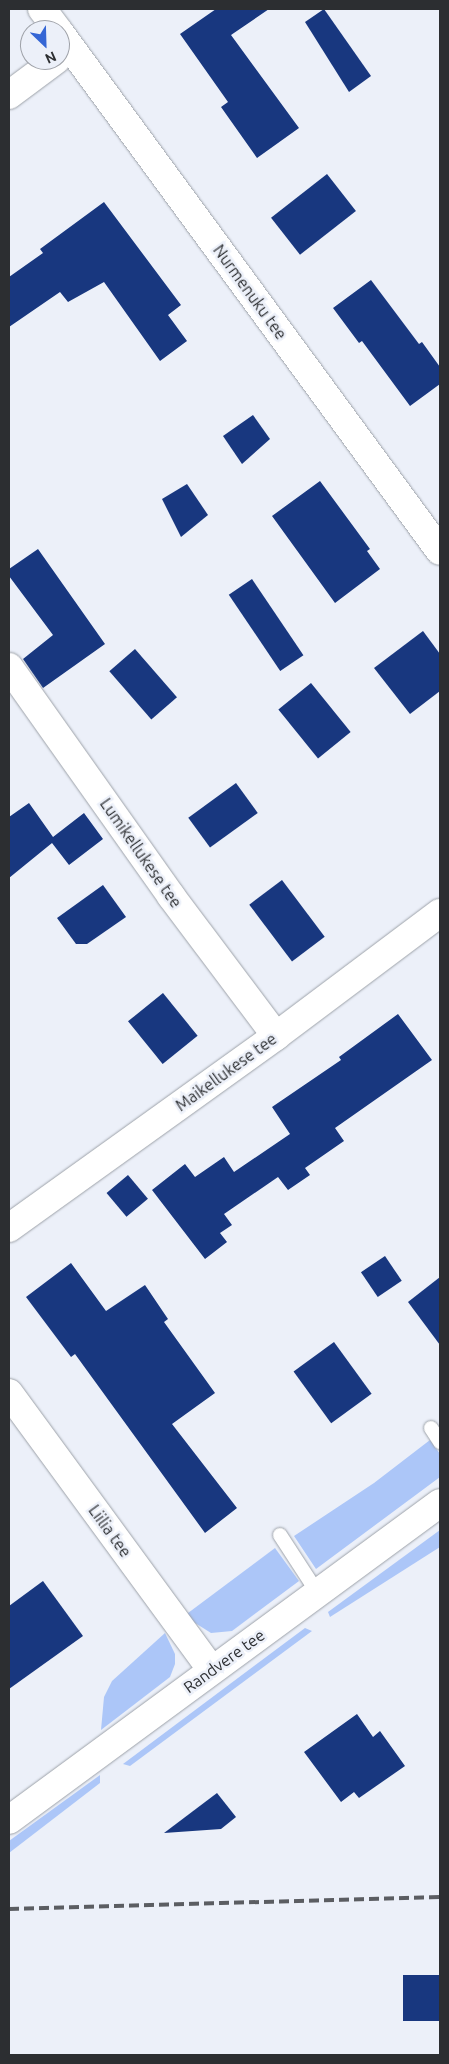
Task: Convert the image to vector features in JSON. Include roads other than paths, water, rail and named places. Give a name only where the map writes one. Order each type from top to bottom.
[{"type":"street","name":"Nurmenuku tee","points":[[70,58],[440,551]]},
{"type":"street","points":[[9,95],[36,70]]},
{"type":"street","name":"Lumikellukese tee","points":[[9,667],[171,896],[276,1036]]},
{"type":"street","name":"Maikellukese tee","points":[[9,1228],[276,1036],[440,913]]},
{"type":"street","name":"Liilia tee","points":[[9,1393],[212,1670]]},
{"type":"street","name":"Randvere tee","points":[[9,1820],[440,1503]]},
{"type":"lane","points":[[431,1428],[440,1442]]},
{"type":"lane","points":[[280,1535],[317,1592]]},
{"type":"railway","points":[[9,1909],[440,1897]]}]
